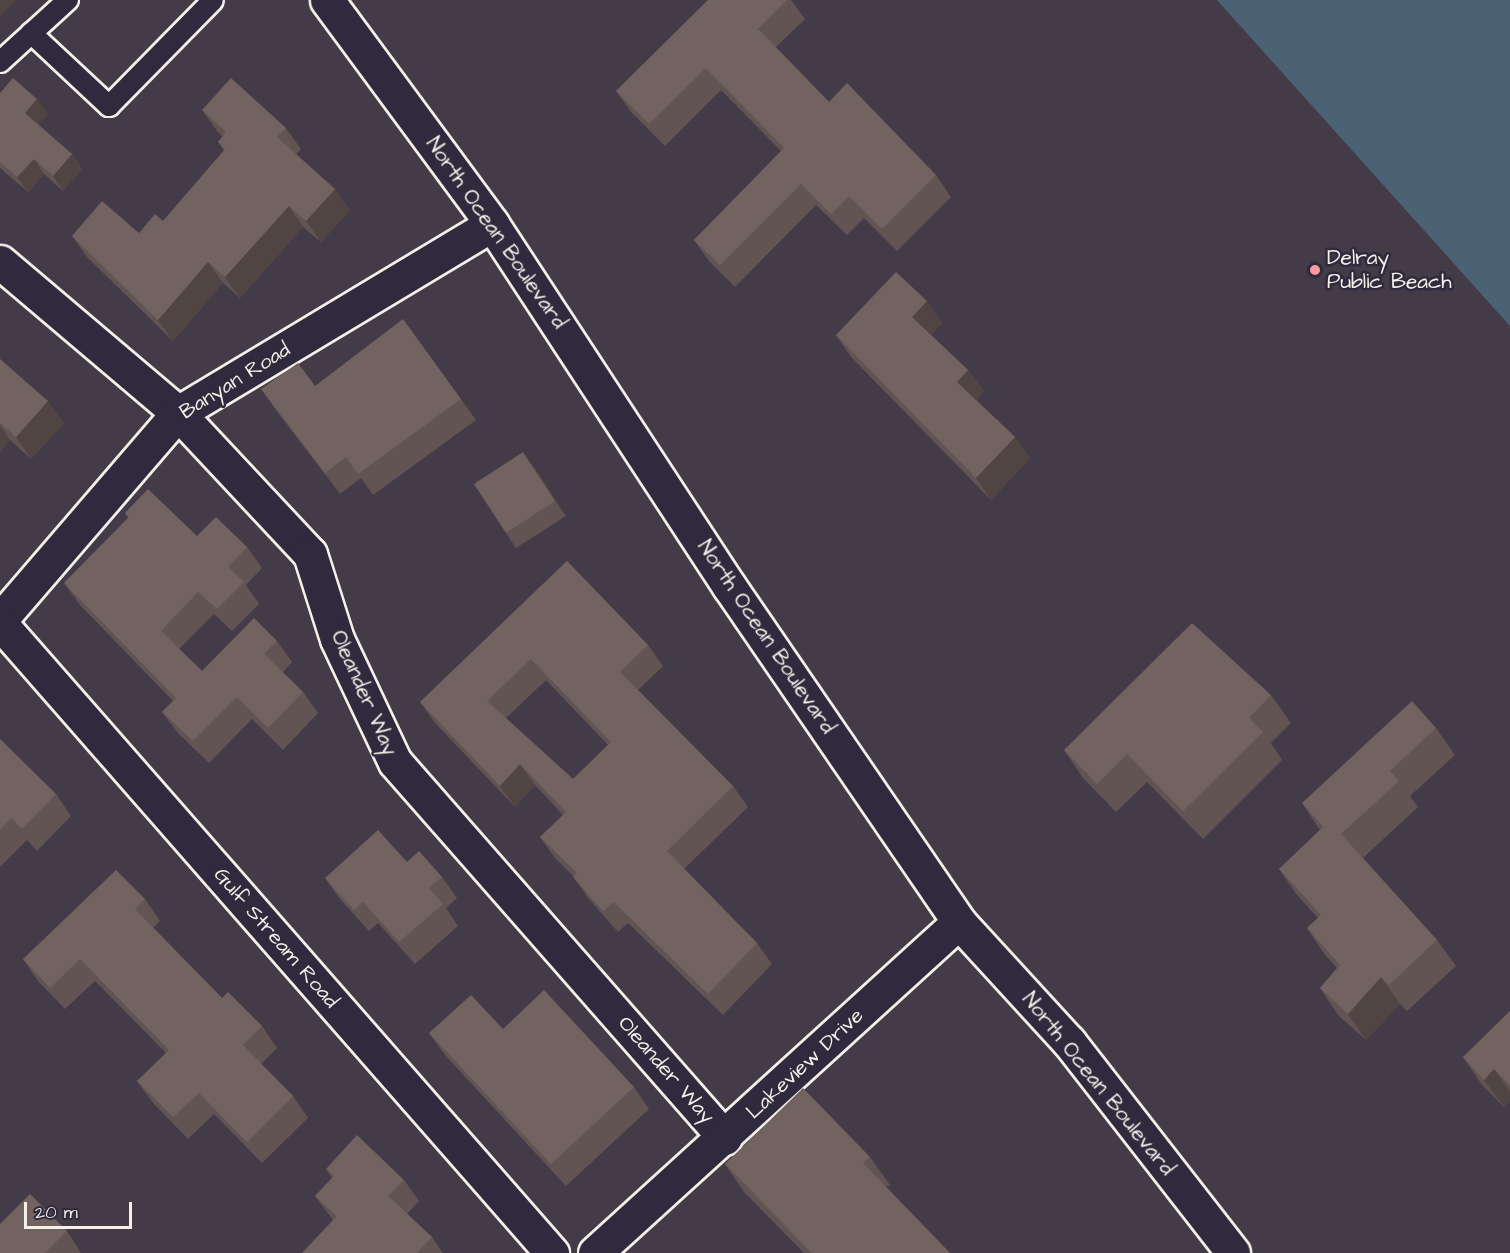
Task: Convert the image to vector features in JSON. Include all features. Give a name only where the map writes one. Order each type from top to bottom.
[{"type":"street","name":"North Ocean Boulevard","points":[[327,0],[492,224],[729,586],[959,922],[1069,1042],[1233,1253]]},
{"type":"street","name":"Banyan Road","points":[[0,621],[178,413],[492,224]]},
{"type":"street","name":"Oleander Way","points":[[0,262],[178,413],[310,555],[337,639],[394,762],[725,1138]]},
{"type":"street","name":"Gulf Stream Road","points":[[0,621],[552,1253]]},
{"type":"street","name":"Lakeview Drive","points":[[595,1253],[725,1138],[959,922]]},
{"type":"lane","points":[[0,62],[68,0]]},
{"type":"lane","points":[[31,33],[109,106],[213,0]]},
{"type":"water","points":[[1217,0],[1510,0],[1510,326]]},
{"type":"building","points":[[708,0],[787,0],[758,29],[829,102],[847,83],[936,175],[882,229],[849,196],[831,214],[801,184],[720,265],[694,240],[784,148],[706,68],[649,124],[616,91]]},
{"type":"building","points":[[13,78],[37,99],[25,113],[72,154],[53,176],[34,159],[17,177],[0,162],[0,93]]},
{"type":"building","points":[[231,78],[286,128],[277,137],[335,189],[306,221],[289,206],[225,277],[208,262],[158,320],[72,236],[102,201],[139,233],[155,214],[163,221],[225,149],[218,142],[226,132],[202,110]]},
{"type":"building","points":[[896,272],[927,301],[912,317],[968,370],[957,382],[1015,437],[976,478],[836,335]]},
{"type":"building","points":[[403,319],[461,399],[358,474],[346,457],[325,473],[261,389],[298,363],[315,386]]},
{"type":"building","points":[[0,359],[48,401],[16,437],[0,423]]},
{"type":"building","points":[[523,452],[555,501],[506,533],[474,484]]},
{"type":"building","points":[[148,489],[197,536],[216,517],[247,547],[228,567],[244,582],[217,609],[198,592],[161,631],[202,671],[254,618],[277,641],[264,654],[303,692],[268,728],[237,697],[193,741],[162,712],[176,698],[64,583],[129,517],[125,513]]},
{"type":"building","points":[[567,561],[648,645],[620,672],[733,786],[667,851],[757,943],[708,994],[614,902],[603,911],[573,877],[577,873],[540,837],[566,812],[520,764],[500,786],[420,702]],"holes":[[[531,659],[611,742],[573,779],[487,701]]]},
{"type":"building","points":[[1192,623],[1271,695],[1249,718],[1263,732],[1183,811],[1127,754],[1097,784],[1064,750]]},
{"type":"building","points":[[1412,701],[1436,728],[1390,771],[1399,781],[1341,834],[1437,940],[1389,985],[1381,977],[1348,1014],[1320,988],[1340,965],[1307,928],[1321,915],[1279,869],[1323,827],[1302,803]]},
{"type":"building","points":[[0,739],[56,794],[22,829],[11,818],[0,830]]},
{"type":"building","points":[[378,830],[407,862],[419,851],[442,877],[429,888],[443,904],[399,942],[363,902],[354,910],[325,878]]},
{"type":"building","points":[[116,870],[145,899],[135,909],[222,998],[228,992],[262,1026],[243,1045],[293,1096],[247,1142],[199,1093],[173,1117],[137,1081],[169,1050],[80,959],[50,988],[23,959]]},
{"type":"building","points":[[544,990],[634,1087],[551,1164],[429,1033],[471,995],[503,1029]]},
{"type":"building","points":[[1510,1011],[1510,1085],[1494,1069],[1484,1080],[1463,1057]]},
{"type":"building","points":[[803,1088],[870,1157],[863,1163],[950,1253],[812,1253],[725,1164]]},
{"type":"building","points":[[357,1135],[404,1180],[388,1196],[432,1237],[417,1253],[302,1253],[337,1216],[315,1196],[334,1176],[326,1169]]},
{"type":"building","points":[[30,1194],[67,1231],[45,1253],[0,1253],[0,1224]]},
{"type":"place","name":"Delray Public Beach","points":[[1315,270]]}]
